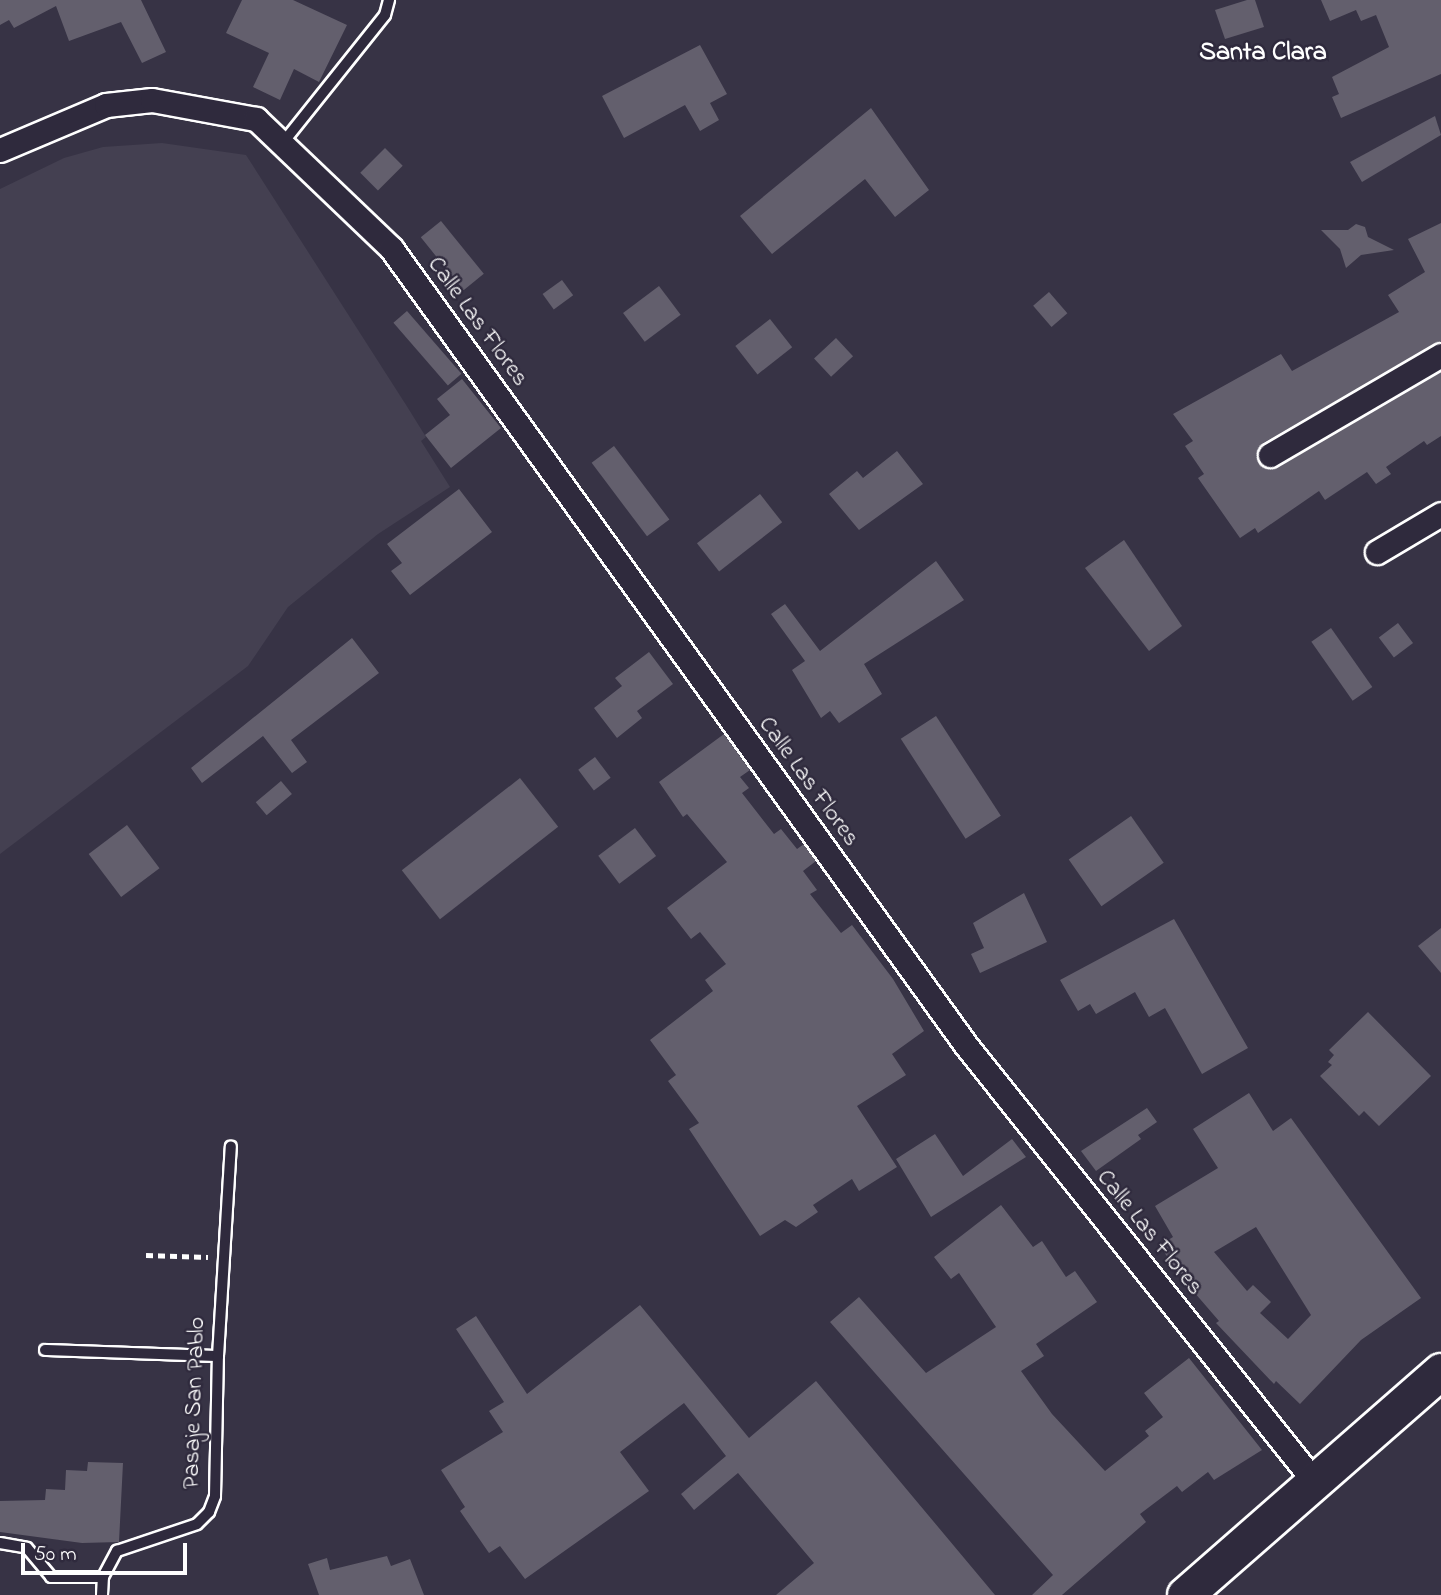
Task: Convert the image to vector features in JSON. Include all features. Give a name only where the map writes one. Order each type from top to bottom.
[{"type":"main road","points":[[1185,1595],[1441,1371]]},
{"type":"street","name":"Calle Las Flores","points":[[0,150],[106,105],[152,100],[256,119],[391,248],[965,1044],[1314,1482]]},
{"type":"street","points":[[1270,455],[1441,355]]},
{"type":"street","points":[[1377,552],[1441,514]]},
{"type":"lane","points":[[282,144],[385,15],[389,0]]},
{"type":"lane","name":"Pasaje San Pablo","points":[[103,1577],[117,1551],[192,1526],[209,1513],[215,1496],[218,1356],[231,1146]]},
{"type":"lane","points":[[45,1350],[218,1356]]},
{"type":"lane","points":[[0,1543],[27,1548],[51,1577],[103,1577],[102,1595]]},
{"type":"path","points":[[146,1255],[223,1257]]},
{"type":"shaded area","points":[[162,143],[246,155],[426,437],[421,441],[450,487],[378,534],[288,607],[248,666],[0,854],[0,189],[64,158],[103,147]]},
{"type":"building","points":[[0,0],[141,0],[166,52],[142,63],[121,22],[69,41],[56,6],[14,28],[9,20],[0,25]]},
{"type":"building","points":[[242,0],[293,0],[347,25],[319,82],[294,69],[280,100],[253,87],[269,53],[226,33]]},
{"type":"building","points":[[1255,0],[1264,27],[1225,39],[1215,10]]},
{"type":"building","points":[[1321,0],[1441,0],[1441,74],[1341,118],[1332,97],[1339,94],[1332,77],[1389,47],[1376,15],[1361,21],[1356,10],[1330,21]]},
{"type":"building","points":[[700,45],[727,94],[710,103],[719,120],[700,131],[685,105],[624,138],[602,96]]},
{"type":"building","points":[[871,108],[929,190],[895,217],[865,179],[772,254],[740,216]]},
{"type":"building","points":[[1435,116],[1441,135],[1362,182],[1350,162]]},
{"type":"building","points":[[385,148],[403,166],[378,190],[360,173]]},
{"type":"building","points":[[441,221],[484,274],[464,290],[421,237]]},
{"type":"building","points":[[1441,223],[1441,341],[1263,443],[1256,456],[1264,467],[1277,467],[1441,371],[1441,436],[1427,445],[1424,441],[1386,467],[1391,474],[1376,484],[1367,472],[1325,500],[1319,491],[1258,533],[1255,528],[1240,538],[1198,478],[1204,474],[1185,446],[1193,441],[1173,414],[1281,354],[1292,371],[1399,312],[1388,295],[1425,272],[1408,239]]},
{"type":"building","points":[[1356,224],[1365,227],[1368,237],[1394,250],[1361,255],[1346,268],[1340,249],[1321,230],[1348,230]]},
{"type":"building","points":[[562,280],[573,295],[554,309],[543,294]]},
{"type":"building","points":[[659,286],[681,315],[645,342],[623,313]]},
{"type":"building","points":[[1049,292],[1067,313],[1052,327],[1033,306]]},
{"type":"building","points":[[407,311],[461,374],[448,385],[393,323]]},
{"type":"building","points":[[770,319],[792,347],[757,374],[735,346]]},
{"type":"building","points":[[836,338],[853,356],[831,377],[814,358]]},
{"type":"building","points":[[462,379],[501,428],[451,468],[425,435],[450,415],[437,399]]},
{"type":"building","points":[[614,446],[669,519],[647,536],[592,463]]},
{"type":"building","points":[[897,451],[923,484],[859,530],[829,494],[857,471],[863,478]]},
{"type":"building","points":[[459,489],[492,532],[410,595],[391,571],[402,563],[387,544]]},
{"type":"building","points":[[760,494],[782,522],[719,572],[697,543]]},
{"type":"building","points":[[1124,540],[1182,626],[1149,651],[1085,568]]},
{"type":"building","points":[[936,561],[964,600],[864,664],[882,694],[839,723],[830,711],[821,718],[792,670],[805,661],[771,614],[785,604],[820,651]]},
{"type":"building","points":[[1398,623],[1413,643],[1394,657],[1379,637]]},
{"type":"building","points":[[1331,628],[1372,687],[1353,701],[1311,642]]},
{"type":"building","points":[[352,638],[379,673],[291,740],[307,762],[292,773],[263,736],[202,783],[191,768]]},
{"type":"building","points":[[649,652],[673,684],[637,711],[642,718],[617,738],[594,708],[622,686],[615,678]]},
{"type":"building","points":[[936,716],[1001,816],[966,839],[901,739]]},
{"type":"building","points":[[724,734],[750,770],[740,777],[749,788],[742,793],[774,834],[781,829],[797,849],[804,844],[816,861],[803,871],[817,890],[810,894],[841,933],[852,925],[893,979],[924,1031],[892,1054],[906,1075],[857,1106],[897,1167],[859,1191],[852,1179],[813,1205],[818,1212],[796,1227],[785,1220],[760,1236],[689,1129],[699,1123],[668,1081],[676,1075],[650,1040],[713,991],[705,980],[726,964],[700,932],[691,939],[667,908],[727,862],[687,814],[683,817],[659,782]]},
{"type":"building","points":[[595,757],[611,778],[594,790],[578,770]]},
{"type":"building","points":[[520,778],[558,827],[440,919],[402,870]]},
{"type":"building","points":[[281,781],[292,794],[267,815],[256,802]]},
{"type":"building","points":[[1131,816],[1164,863],[1101,906],[1069,860]]},
{"type":"building","points":[[127,825],[159,868],[121,897],[89,854]]},
{"type":"building","points":[[635,828],[656,856],[619,884],[598,856]]},
{"type":"building","points":[[1024,893],[1047,942],[980,973],[971,954],[984,948],[973,923]]},
{"type":"building","points":[[1174,919],[1248,1048],[1202,1074],[1165,1008],[1149,1017],[1135,992],[1096,1014],[1090,1004],[1078,1011],[1060,980]]},
{"type":"building","points":[[1441,928],[1441,973],[1418,946]]},
{"type":"building","points":[[1368,1012],[1431,1076],[1379,1126],[1364,1111],[1359,1116],[1320,1076],[1332,1065],[1328,1062],[1334,1055],[1329,1050]]},
{"type":"building","points":[[1249,1093],[1273,1131],[1291,1118],[1421,1298],[1361,1340],[1300,1404],[1276,1381],[1274,1384],[1216,1323],[1219,1321],[1175,1270],[1160,1245],[1173,1237],[1155,1206],[1218,1168],[1193,1129]],"holes":[[[1256,1227],[1311,1315],[1288,1339],[1260,1313],[1271,1302],[1253,1285],[1247,1291],[1214,1252]]]},
{"type":"building","points":[[1147,1108],[1157,1122],[1138,1135],[1141,1139],[1096,1171],[1081,1151]]},
{"type":"building","points":[[935,1134],[963,1176],[1012,1139],[1026,1157],[931,1217],[896,1159]]},
{"type":"building","points":[[1001,1205],[1033,1247],[1042,1241],[1066,1277],[1075,1271],[1097,1302],[1036,1344],[1044,1356],[1021,1371],[1052,1414],[1105,1471],[1149,1436],[1145,1431],[1163,1417],[1144,1393],[1189,1358],[1262,1450],[1214,1480],[1208,1472],[1182,1492],[1177,1486],[1140,1514],[1146,1522],[1062,1595],[1032,1595],[1053,1575],[830,1322],[859,1297],[926,1373],[996,1327],[959,1273],[951,1279],[934,1257]]},
{"type":"building","points":[[640,1305],[749,1438],[816,1381],[995,1595],[776,1595],[814,1563],[738,1473],[694,1510],[681,1494],[726,1456],[684,1403],[620,1452],[649,1491],[525,1579],[500,1546],[489,1553],[460,1511],[465,1507],[441,1470],[503,1432],[489,1411],[504,1402],[456,1329],[476,1316],[527,1394]]},
{"type":"building","points":[[88,1462],[123,1463],[119,1542],[82,1543],[0,1532],[0,1501],[45,1500],[46,1489],[65,1490],[66,1470],[87,1471]]},
{"type":"building","points":[[387,1556],[391,1566],[410,1559],[424,1595],[319,1595],[308,1564],[327,1558],[330,1570]]},
{"type":"district","name":"Santa Clara","points":[[1263,54]]}]
